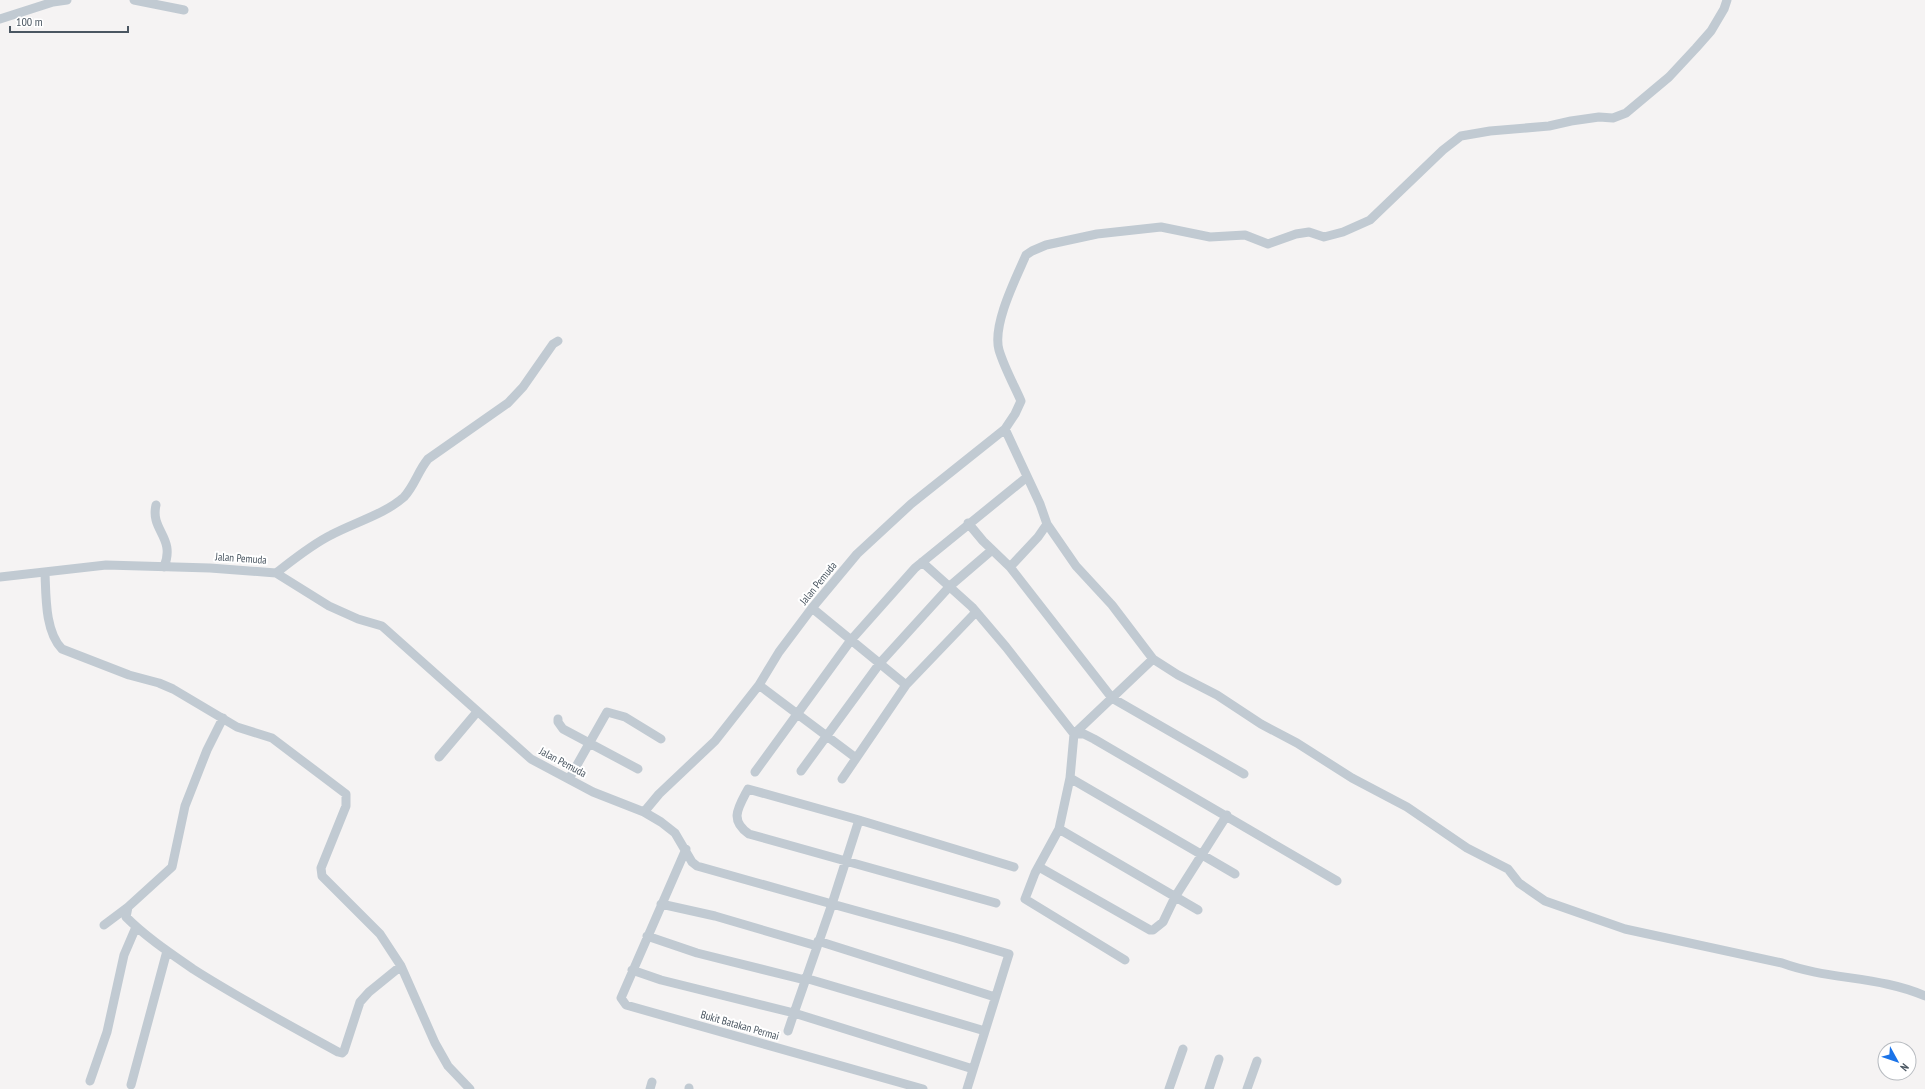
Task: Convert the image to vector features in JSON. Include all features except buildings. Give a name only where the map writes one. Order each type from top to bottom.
[{"type":"street","points":[[0,19],[52,1],[67,0]]},
{"type":"street","points":[[134,0],[184,10]]},
{"type":"street","name":"Jalan Pemuda","points":[[0,577],[106,565],[276,573],[329,606],[358,619],[382,626],[531,759],[593,792],[644,812],[659,794],[715,741],[759,685],[779,652],[812,608],[857,554],[911,504],[1005,429],[1016,414],[1021,402],[999,349],[998,338],[1004,308],[1026,255],[1046,245],[1097,234],[1161,227],[1210,237],[1246,235],[1268,244],[1296,234],[1309,232],[1324,237],[1343,232],[1370,220],[1443,150],[1461,136],[1490,131],[1549,126],[1599,117],[1613,118],[1626,113],[1669,77],[1696,48],[1711,31],[1724,9],[1727,0]]},
{"type":"street","points":[[276,573],[329,536],[389,507],[403,497],[413,486],[423,465],[428,459],[508,404],[553,344],[558,341]]},
{"type":"street","points":[[1005,429],[1040,504],[1047,524],[1076,566],[1112,605],[1153,659],[1217,695],[1261,724],[1297,743],[1352,778],[1407,807],[1467,848],[1508,869],[1519,883],[1545,901],[1624,928],[1782,963],[1798,969],[1827,976],[1888,985],[1925,996]]},
{"type":"street","points":[[756,772],[852,640],[922,562],[968,523],[1027,477]]},
{"type":"street","points":[[156,505],[155,520],[168,548],[167,559],[164,567]]},
{"type":"street","points":[[968,523],[992,550],[1010,567],[1112,698],[1244,774]]},
{"type":"street","points":[[1010,567],[1038,537],[1047,524]]},
{"type":"street","points":[[801,771],[826,734],[880,663],[950,586],[992,550]]},
{"type":"street","points":[[922,562],[950,586],[976,612],[1006,647],[1074,734]]},
{"type":"street","points":[[45,573],[51,632],[55,642],[62,649],[130,675],[159,683],[173,689],[237,727],[278,741],[346,794],[346,806],[321,868],[322,876],[380,934],[401,966],[435,1043],[448,1066],[470,1089]]},
{"type":"street","points":[[812,608],[906,685]]},
{"type":"street","points":[[842,779],[906,685],[976,612]]},
{"type":"street","points":[[1125,960],[1025,899],[1039,867],[1060,829],[1070,778],[1074,734],[1153,659]]},
{"type":"street","points":[[759,685],[856,758]]},
{"type":"street","points":[[439,757],[477,712]]},
{"type":"street","points":[[569,779],[607,712],[625,717],[661,739]]},
{"type":"street","points":[[104,925],[128,907],[172,867],[185,806],[207,750],[223,718]]},
{"type":"street","points":[[558,719],[558,722],[563,729],[638,769]]},
{"type":"street","points":[[1074,734],[1084,734],[1094,739],[1227,815],[1337,881]]},
{"type":"street","points":[[1070,778],[1235,874]]},
{"type":"street","points":[[996,903],[749,834],[740,827],[737,822],[736,815],[748,789],[859,820],[1014,867]]},
{"type":"street","points":[[644,812],[661,822],[675,833],[686,849],[692,862],[696,866],[1009,954],[967,1089]]},
{"type":"street","points":[[1039,867],[1150,930],[1158,927],[1175,897],[1227,815]]},
{"type":"street","points":[[788,1031],[859,820]]},
{"type":"street","points":[[1060,829],[1198,910]]},
{"type":"street","name":"Bukit Batakan Permai","points":[[686,849],[621,998],[626,1005],[923,1089]]},
{"type":"street","points":[[661,904],[715,916],[818,944],[995,996]]},
{"type":"street","points":[[128,907],[126,917],[136,927],[167,951],[234,996],[342,1053],[344,1051],[360,1002],[401,966]]},
{"type":"street","points":[[90,1081],[108,1032],[124,955],[136,927]]},
{"type":"street","points":[[647,936],[697,953],[805,979],[985,1031]]},
{"type":"street","points":[[131,1085],[167,951]]},
{"type":"street","points":[[632,970],[661,980],[794,1013],[973,1069]]},
{"type":"street","points":[[1169,1089],[1183,1049]]},
{"type":"street","points":[[1208,1089],[1219,1059]]},
{"type":"street","points":[[1247,1089],[1256,1061]]}]
